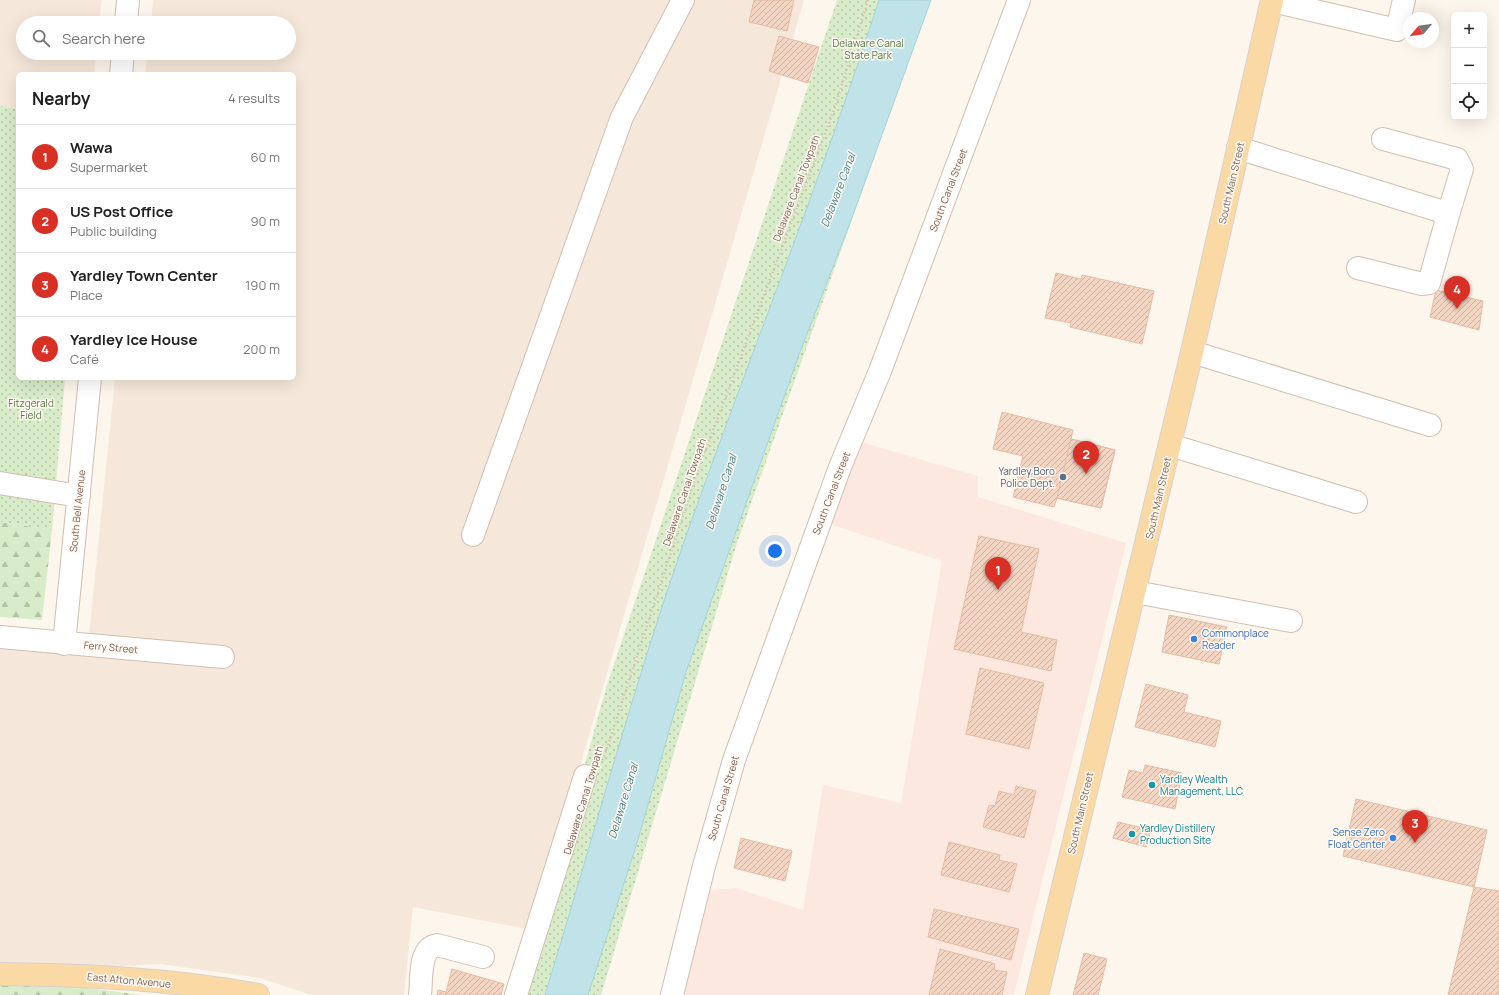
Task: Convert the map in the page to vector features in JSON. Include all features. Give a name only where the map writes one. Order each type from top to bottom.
[{"type":"main road","name":"South Main Street","points":[[1037,995],[1192,352],[1272,0]]},
{"type":"main road","name":"East Afton Avenue","points":[[0,974],[93,977],[193,990],[258,995]]},
{"type":"street","points":[[127,16],[128,0]]},
{"type":"street","points":[[473,535],[622,118],[683,0]]},
{"type":"street","name":"South Canal Street","points":[[672,995],[704,866],[734,760],[840,467],[880,371],[1019,0]]},
{"type":"street","points":[[1272,0],[1397,30],[1404,0]]},
{"type":"street","points":[[121,72],[122,60]]},
{"type":"street","points":[[1358,268],[1422,284],[1429,283],[1462,169],[1457,159],[1383,139]]},
{"type":"street","points":[[1238,148],[1437,210],[1448,216]]},
{"type":"street","points":[[1192,352],[1430,425]]},
{"type":"street","name":"South Bell Avenue","points":[[64,644],[90,380]]},
{"type":"street","points":[[1170,445],[1356,502]]},
{"type":"street","points":[[0,483],[78,496]]},
{"type":"street","points":[[1135,592],[1291,621]]},
{"type":"street","name":"Ferry Street","points":[[0,637],[64,644],[223,657]]},
{"type":"street","points":[[516,995],[593,771]]},
{"type":"street","points":[[420,995],[424,958],[428,949],[432,946],[437,945],[483,957]]},
{"type":"path","name":"Delaware Canal Towpath","points":[[593,771],[697,473],[835,107],[868,0]]},
{"type":"shaded area","points":[[0,0],[102,0],[100,16],[16,16],[16,60],[95,60],[94,72],[16,72],[16,109],[0,106]]},
{"type":"shaded area","points":[[153,0],[804,0],[532,930],[413,907],[404,995],[311,995],[260,978],[161,964],[0,973],[0,637],[88,645],[115,380],[296,380],[296,72],[145,72],[147,60],[296,60],[296,16],[152,16]]},
{"type":"shaded area","points":[[857,441],[978,476],[978,497],[1126,543],[1014,995],[678,995],[703,891],[736,888],[803,910],[823,785],[901,803],[942,561],[826,523]]},
{"type":"green space","name":"Delaware Canal State Park","points":[[837,0],[930,0],[737,543],[601,995],[521,995],[606,688]]},
{"type":"green space","name":"Fitzgerald Field","points":[[0,106],[16,109],[16,380],[65,380],[52,530],[0,522]]},
{"type":"green space","points":[[0,522],[52,530],[42,620],[0,617]]},
{"type":"green space","points":[[0,977],[143,995],[0,995]]},
{"type":"water","name":"Delaware Canal","points":[[879,0],[931,0],[850,223],[800,352],[686,672],[637,843],[588,995],[545,995],[630,707],[686,536],[809,202],[857,68]]},
{"type":"building","points":[[754,0],[794,0],[787,31],[749,22]]},
{"type":"building","points":[[779,36],[819,47],[808,83],[769,71]]},
{"type":"building","points":[[1056,273],[1081,279],[1082,275],[1154,291],[1142,344],[1070,327],[1071,323],[1045,318]]},
{"type":"building","points":[[1436,290],[1483,301],[1479,330],[1430,317]]},
{"type":"building","name":"Yardley Boro Police Dept.","points":[[1002,412],[1073,430],[1071,439],[1115,450],[1101,508],[1057,498],[1054,507],[1013,497],[1023,456],[993,449]]},
{"type":"building","points":[[1071,439],[1115,450],[1101,508],[1057,498]]},
{"type":"building","points":[[979,536],[1039,549],[1021,632],[1057,640],[1051,671],[954,649]]},
{"type":"building","name":"Commonplace Reader","points":[[1169,615],[1227,627],[1219,664],[1162,652]]},
{"type":"building","points":[[980,668],[1044,683],[1029,749],[966,734]]},
{"type":"building","points":[[1146,684],[1188,695],[1184,712],[1221,721],[1215,747],[1135,727]]},
{"type":"building","name":"Yardley Wealth Management, LLC","points":[[1145,765],[1182,773],[1175,809],[1122,797],[1129,770],[1143,773]]},
{"type":"building","points":[[1016,786],[1036,791],[1024,838],[983,827],[989,805],[995,806],[999,791],[1014,795]]},
{"type":"building","points":[[1356,799],[1487,830],[1474,887],[1343,856]]},
{"type":"building","name":"Yardley Distillery Production Site","points":[[1118,822],[1151,830],[1146,847],[1113,838]]},
{"type":"building","points":[[741,838],[792,851],[785,881],[734,868]]},
{"type":"building","points":[[949,842],[1000,855],[999,860],[1017,864],[1009,892],[941,875]]},
{"type":"building","points":[[1474,887],[1499,891],[1499,995],[1448,995]]},
{"type":"building","points":[[934,909],[1019,929],[1011,960],[928,937]]},
{"type":"building","points":[[940,949],[995,964],[994,970],[1007,972],[1002,995],[929,995]]},
{"type":"building","points":[[1084,953],[1107,959],[1098,995],[1073,995]]},
{"type":"building","points":[[452,969],[504,984],[501,995],[437,995],[438,990],[446,992]]},
{"type":"place","name":"Yardley Ice House","points":[[1457,309]]},
{"type":"place","name":"US Post Office","points":[[1086,474]]},
{"type":"place","name":"Yardley Boro Police Dept.","points":[[1063,477]]},
{"type":"place","name":"Wawa","points":[[998,590]]},
{"type":"place","name":"Commonplace Reader","points":[[1194,639]]},
{"type":"place","name":"Yardley Wealth Management, LLC","points":[[1152,785]]},
{"type":"place","name":"Yardley Distillery Production Site","points":[[1132,834]]},
{"type":"place","name":"Sense Zero Float Center","points":[[1393,838]]},
{"type":"place","name":"Yardley Town Center","points":[[1415,843]]}]
